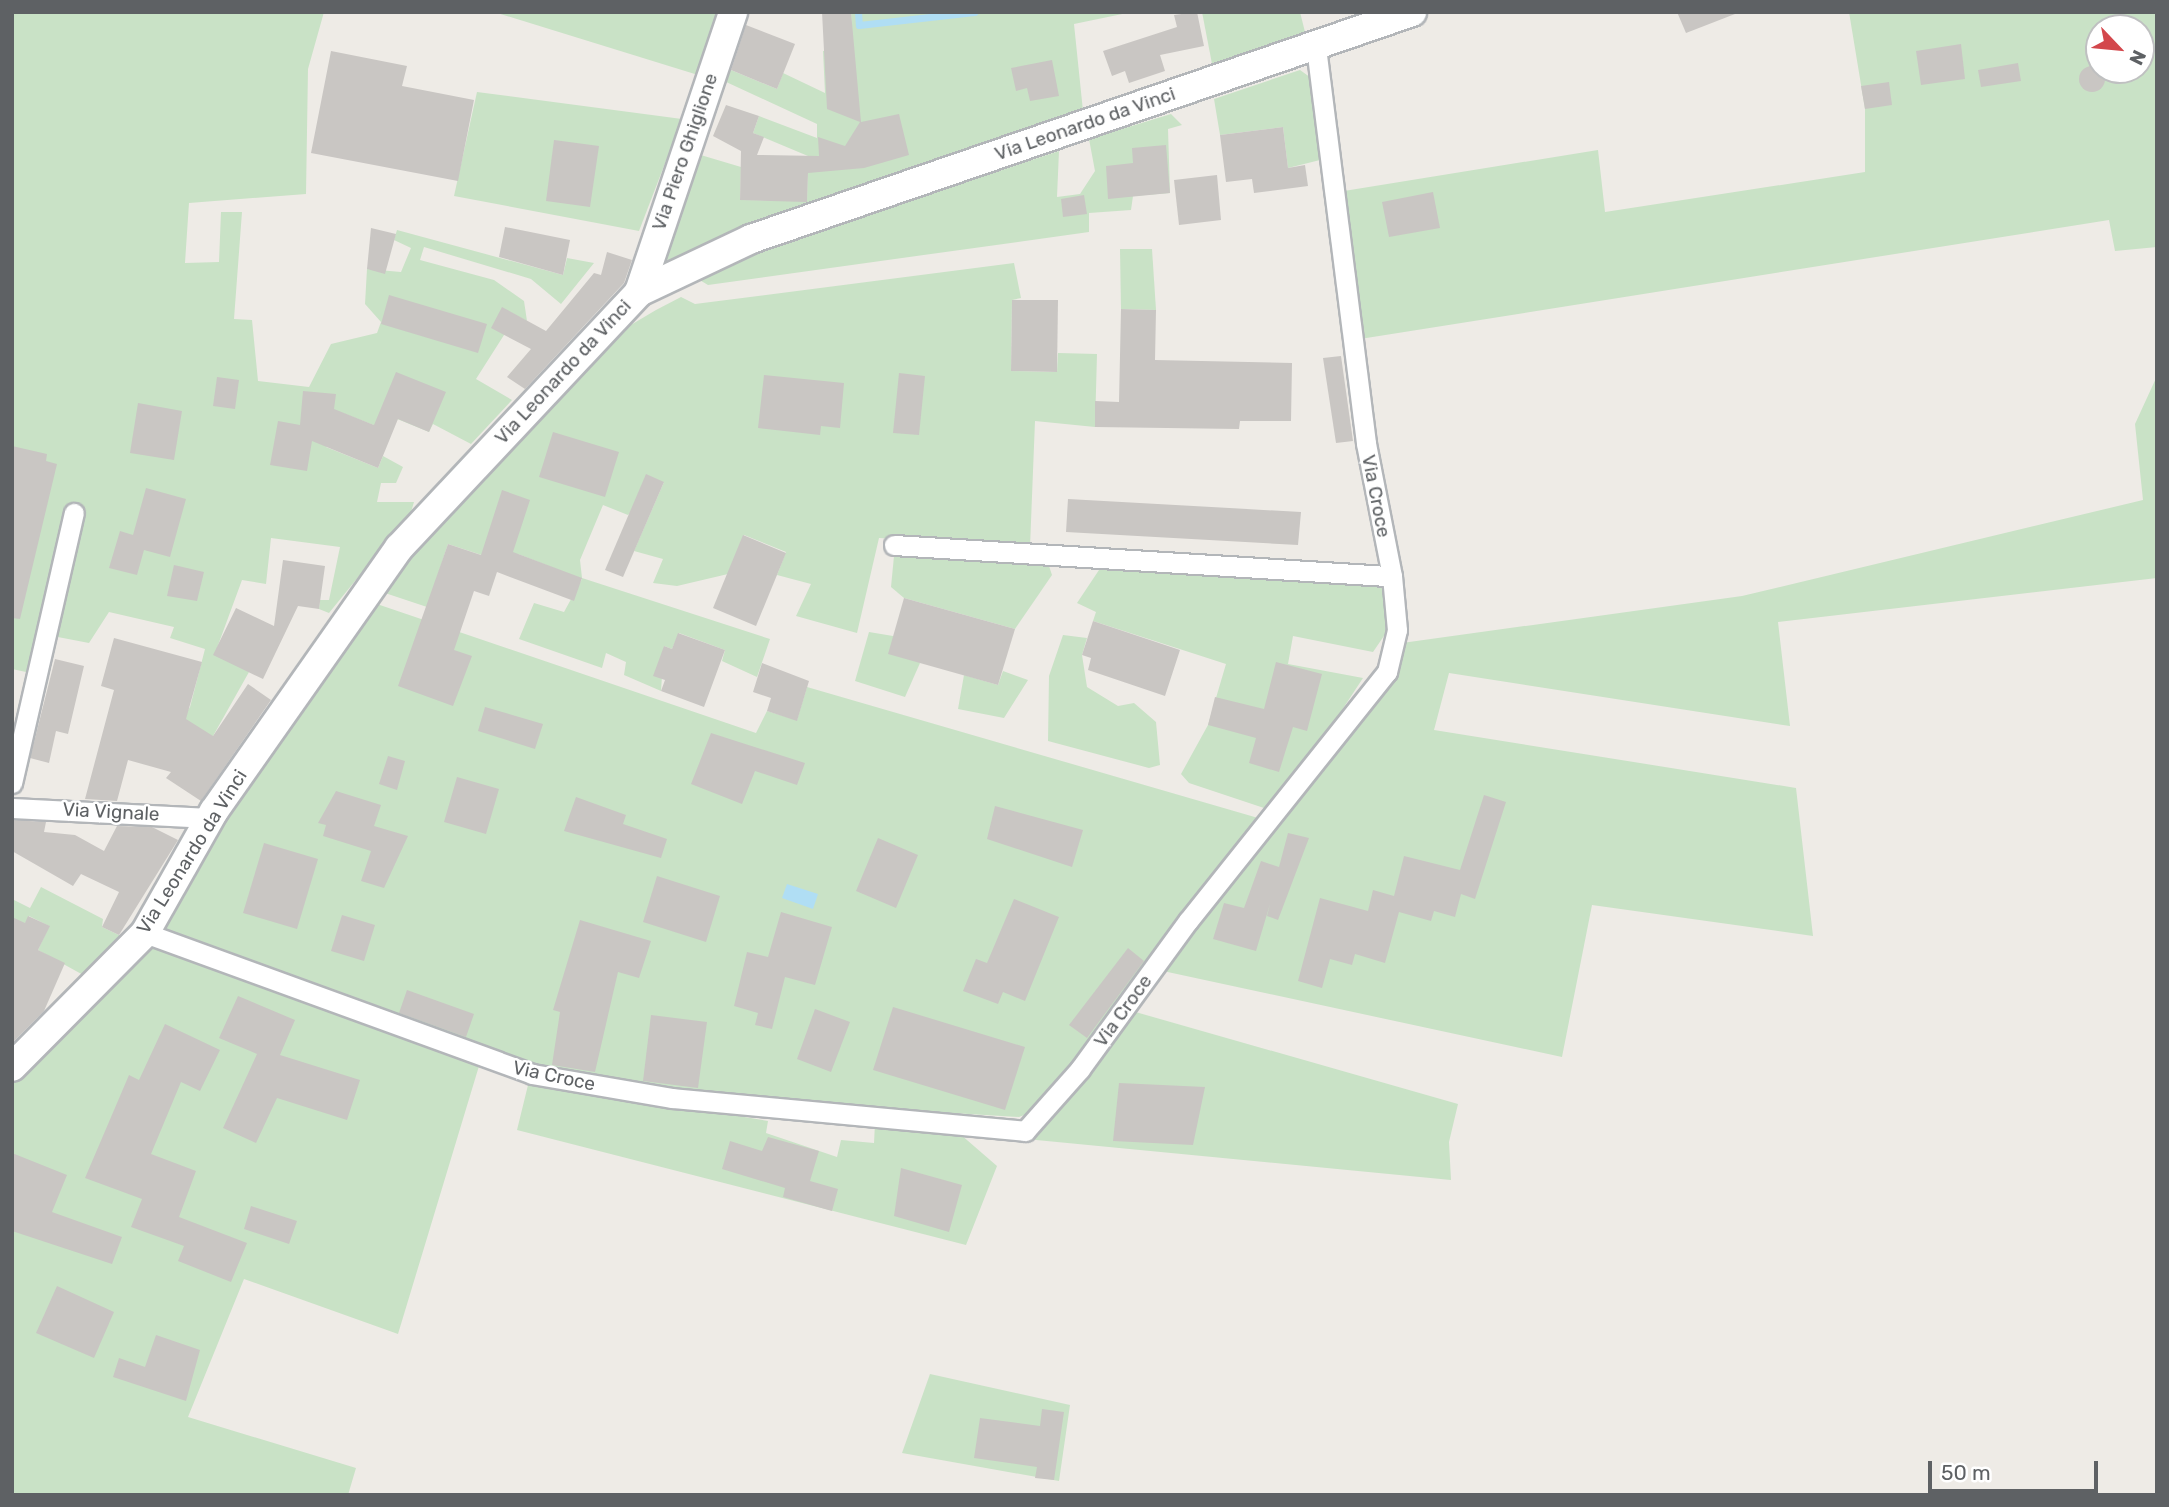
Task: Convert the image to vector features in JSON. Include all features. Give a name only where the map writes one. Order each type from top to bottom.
[{"type":"street","name":"Via Piero Ghiglione","points":[[639,292],[733,12]]},
{"type":"street","name":"Via Leonardo da Vinci","points":[[12,1067],[145,933],[211,818],[399,548],[639,292],[751,239],[1412,12]]},
{"type":"street","name":"Via Croce","points":[[145,933],[532,1074],[672,1098],[1025,1131],[1073,1079],[1188,921],[1387,672],[1397,630],[1392,576],[1366,443],[1317,45]]},
{"type":"street","points":[[12,783],[74,513]]},
{"type":"street","points":[[894,545],[1392,576]]},
{"type":"street","name":"Via Vignale","points":[[12,808],[211,818]]},
{"type":"green space","points":[[12,12],[324,12],[308,69],[306,194],[189,203],[185,263],[219,262],[221,212],[242,212],[234,319],[252,320],[258,381],[309,387],[331,344],[377,333],[381,322],[365,304],[367,269],[401,272],[411,248],[394,240],[397,230],[563,275],[567,258],[594,263],[561,304],[531,279],[424,247],[420,260],[494,280],[524,301],[527,321],[502,308],[504,335],[476,379],[512,400],[471,444],[433,424],[429,432],[390,416],[384,429],[340,412],[326,447],[378,468],[383,456],[403,467],[396,483],[381,483],[377,502],[414,502],[411,512],[329,613],[319,609],[320,600],[329,600],[340,547],[271,538],[266,584],[242,580],[217,648],[249,672],[213,736],[174,732],[190,707],[205,649],[170,638],[174,627],[109,612],[89,643],[37,633],[26,672],[12,669]]},
{"type":"green space","points":[[494,12],[720,12],[698,75]]},
{"type":"green space","points":[[851,12],[1132,12],[1074,24],[1083,111],[668,261],[659,246],[694,153],[741,167],[740,200],[807,201],[808,156],[753,133],[759,116],[817,138],[817,124],[724,81],[726,68],[777,89],[783,73],[825,93],[823,51],[853,49]]},
{"type":"green space","points":[[1202,12],[1300,12],[1307,40],[1213,69]]},
{"type":"green space","points":[[1849,12],[2157,12],[2157,247],[2115,251],[2109,220],[1360,339],[1344,191],[1598,150],[1605,212],[1865,172],[1865,109]]},
{"type":"green space","points":[[1300,70],[1314,80],[1324,159],[1288,168],[1283,127],[1220,135],[1214,99]]},
{"type":"green space","points":[[477,92],[682,119],[639,231],[454,196]]},
{"type":"green space","points":[[1171,114],[1182,125],[1168,129],[1170,193],[1133,196],[1131,210],[1089,213],[1089,232],[708,285],[698,279],[716,265],[1059,151],[1057,197],[1080,194],[1095,171],[1089,139]]},
{"type":"green space","points":[[1120,249],[1152,249],[1156,310],[1121,309]]},
{"type":"green space","points":[[1014,263],[1021,298],[1012,300],[1011,371],[1057,372],[1058,353],[1097,354],[1095,427],[1035,421],[1030,547],[879,538],[857,633],[796,616],[811,584],[777,575],[786,552],[744,535],[728,574],[677,586],[653,583],[663,559],[634,551],[664,482],[628,515],[603,505],[580,560],[582,578],[770,639],[757,677],[722,661],[725,650],[679,633],[672,649],[664,646],[661,691],[624,675],[626,662],[606,653],[602,668],[519,639],[534,603],[564,612],[582,579],[518,554],[500,561],[448,544],[427,607],[379,591],[436,521],[624,329],[681,297],[695,304]]},
{"type":"green space","points":[[2157,376],[2157,578],[1778,622],[1790,726],[1449,673],[1434,730],[1796,788],[1813,936],[1592,905],[1562,1057],[1163,971],[1350,733],[1402,643],[1742,596],[2143,500],[2135,424]]},
{"type":"green space","points":[[894,556],[1048,563],[1052,575],[1015,629],[904,598],[891,587]]},
{"type":"green space","points":[[1101,567],[1384,582],[1388,630],[1373,652],[1293,636],[1288,664],[1363,678],[1319,745],[1264,808],[1189,783],[1181,774],[1208,725],[1226,664],[1093,621],[1096,612],[1077,603]]},
{"type":"green space","points":[[374,603],[756,733],[767,711],[797,720],[807,687],[1265,820],[1045,1107],[1019,1117],[673,1096],[532,1073],[156,933],[219,824]]},
{"type":"green space","points":[[869,632],[893,636],[920,663],[905,697],[855,681]]},
{"type":"green space","points":[[1063,635],[1087,638],[1082,655],[1087,687],[1118,706],[1134,703],[1156,722],[1160,765],[1149,768],[1048,741],[1049,676]]},
{"type":"green space","points":[[1003,671],[1028,680],[1004,718],[958,709],[964,675],[998,685]]},
{"type":"green space","points":[[41,887],[103,919],[102,927],[121,936],[85,976],[38,950],[49,926],[29,916],[12,950],[12,899],[30,908]]},
{"type":"green space","points":[[152,944],[479,1066],[398,1334],[244,1279],[188,1417],[356,1468],[348,1495],[12,1495],[12,1085]]},
{"type":"green space","points":[[1132,1011],[1458,1104],[1449,1142],[1451,1180],[1026,1139]]},
{"type":"green space","points":[[529,1081],[768,1121],[766,1133],[837,1157],[841,1140],[874,1143],[875,1123],[960,1134],[997,1166],[966,1245],[517,1130]]},
{"type":"green space","points":[[930,1374],[1070,1405],[1059,1481],[902,1453]]},
{"type":"water","points":[[787,884],[818,894],[813,909],[782,898]]},
{"type":"building","points":[[822,12],[851,12],[861,122],[899,114],[909,155],[864,168],[808,173],[807,202],[740,200],[741,151],[713,136],[726,105],[759,116],[753,133],[764,137],[757,155],[819,156],[818,137],[845,146],[860,122],[827,109]]},
{"type":"building","points":[[1197,12],[1204,46],[1160,55],[1165,71],[1129,83],[1125,71],[1112,76],[1103,51],[1177,27],[1174,15]]},
{"type":"building","points":[[1677,12],[1735,12],[1735,14],[1686,33]]},
{"type":"building","points":[[746,25],[795,44],[777,89],[731,70]]},
{"type":"building","points":[[1961,44],[1965,79],[1921,85],[1916,51]]},
{"type":"building","points":[[331,51],[407,66],[402,86],[474,100],[458,181],[311,153]]},
{"type":"building","points":[[1052,60],[1059,96],[1030,101],[1027,88],[1016,91],[1011,68]]},
{"type":"building","points":[[2018,63],[2021,81],[1981,87],[1978,70]]},
{"type":"building","points":[[2085,68],[2085,84],[2104,84],[2101,88],[2092,92],[2083,88],[2079,79]]},
{"type":"building","points":[[1889,82],[1892,105],[1865,109],[1861,86]]},
{"type":"building","points":[[1283,127],[1288,168],[1305,165],[1308,186],[1254,193],[1252,179],[1226,182],[1220,135]]},
{"type":"building","points":[[554,140],[599,146],[590,207],[546,201]]},
{"type":"building","points":[[1166,145],[1170,193],[1108,199],[1106,166],[1133,163],[1132,148]]},
{"type":"building","points":[[1217,175],[1221,220],[1179,225],[1174,180]]},
{"type":"building","points":[[1433,192],[1440,228],[1389,237],[1382,202]]},
{"type":"building","points":[[1084,195],[1087,214],[1063,217],[1061,199]]},
{"type":"building","points":[[505,227],[570,240],[563,275],[499,257]]},
{"type":"building","points":[[371,228],[396,234],[385,274],[367,269]]},
{"type":"building","points":[[607,252],[632,260],[624,283],[525,389],[507,377],[531,349],[491,328],[502,307],[546,331],[594,273],[601,275]]},
{"type":"building","points":[[389,295],[487,324],[478,353],[381,324]]},
{"type":"building","points":[[1012,300],[1058,300],[1057,372],[1011,371]]},
{"type":"building","points":[[1121,309],[1156,310],[1155,360],[1292,363],[1291,421],[1240,421],[1239,429],[1095,427],[1095,401],[1119,402]]},
{"type":"building","points":[[1341,356],[1353,441],[1336,443],[1323,358]]},
{"type":"building","points":[[396,372],[446,392],[429,432],[398,419],[378,468],[312,441],[307,471],[270,465],[278,421],[300,425],[303,391],[336,394],[334,409],[374,425]]},
{"type":"building","points":[[899,373],[925,376],[919,435],[893,433]]},
{"type":"building","points":[[764,375],[844,383],[840,428],[821,426],[820,435],[758,428]]},
{"type":"building","points":[[217,377],[239,380],[235,409],[213,406]]},
{"type":"building","points":[[138,403],[182,411],[174,460],[130,453]]},
{"type":"building","points":[[553,432],[619,452],[605,497],[539,477]]},
{"type":"building","points":[[12,446],[47,454],[46,461],[57,464],[20,619],[12,618]]},
{"type":"building","points":[[646,474],[664,482],[623,577],[605,570]]},
{"type":"building","points":[[146,488],[186,499],[170,557],[144,550],[137,575],[109,568],[120,531],[133,535]]},
{"type":"building","points":[[502,490],[530,500],[513,552],[582,578],[574,601],[497,572],[489,596],[474,591],[454,650],[472,656],[453,706],[398,686],[448,544],[481,555]]},
{"type":"building","points":[[1068,499],[1301,512],[1298,545],[1066,532]]},
{"type":"building","points":[[743,535],[786,553],[756,626],[713,608]]},
{"type":"building","points":[[283,560],[325,566],[319,609],[298,606],[263,679],[213,655],[236,608],[274,626]]},
{"type":"building","points":[[174,565],[204,572],[197,601],[167,596]]},
{"type":"building","points":[[904,598],[1015,629],[998,685],[888,654]]},
{"type":"building","points":[[1093,621],[1180,650],[1165,696],[1088,670],[1091,658],[1082,655]]},
{"type":"building","points":[[678,633],[725,650],[704,707],[661,691],[665,680],[653,676],[664,646],[672,649]]},
{"type":"building","points":[[114,638],[202,662],[186,719],[213,736],[248,684],[271,700],[201,801],[166,778],[171,772],[128,760],[117,801],[85,799],[114,690],[101,686]]},
{"type":"building","points":[[55,659],[84,666],[68,734],[56,731],[49,763],[30,758]]},
{"type":"building","points":[[1276,662],[1322,674],[1307,731],[1293,727],[1279,772],[1249,763],[1256,738],[1208,725],[1215,697],[1264,709]]},
{"type":"building","points":[[762,663],[809,681],[797,721],[767,711],[771,698],[753,692]]},
{"type":"building","points":[[485,707],[543,724],[535,749],[478,731]]},
{"type":"building","points":[[711,733],[805,763],[797,785],[755,771],[742,804],[691,784]]},
{"type":"building","points":[[388,756],[405,761],[397,790],[379,784]]},
{"type":"building","points":[[457,777],[499,789],[486,834],[444,822]]},
{"type":"building","points":[[336,791],[381,805],[374,826],[408,836],[384,888],[361,881],[371,851],[323,836],[326,825],[318,823]]},
{"type":"building","points":[[1484,795],[1506,802],[1475,899],[1461,894],[1455,917],[1434,911],[1431,921],[1399,912],[1385,963],[1355,954],[1352,965],[1330,959],[1322,988],[1298,981],[1320,898],[1368,911],[1373,890],[1394,896],[1404,856],[1460,870]]},
{"type":"building","points":[[576,797],[626,815],[623,824],[667,839],[661,858],[564,831]]},
{"type":"building","points":[[995,806],[1083,830],[1072,867],[987,839]]},
{"type":"building","points":[[12,820],[46,822],[44,832],[75,835],[104,851],[117,826],[152,827],[178,840],[119,935],[102,927],[119,892],[81,874],[73,886],[12,851]]},
{"type":"building","points":[[1288,833],[1309,838],[1278,920],[1267,916],[1270,904],[1256,951],[1213,939],[1224,903],[1244,908],[1261,861],[1279,867]]},
{"type":"building","points":[[878,838],[918,855],[896,908],[856,891]]},
{"type":"building","points":[[264,843],[318,859],[297,929],[243,913]]},
{"type":"building","points":[[657,876],[720,896],[706,942],[643,922]]},
{"type":"building","points":[[1014,899],[1059,917],[1025,1001],[1003,992],[998,1004],[963,991],[976,959],[987,963]]},
{"type":"building","points":[[781,912],[832,927],[815,985],[785,977],[772,1029],[755,1025],[758,1013],[734,1006],[747,952],[768,957]]},
{"type":"building","points":[[342,915],[375,925],[364,961],[331,951]]},
{"type":"building","points":[[28,916],[50,926],[38,950],[65,963],[44,1011],[12,1043],[12,917],[25,923]]},
{"type":"building","points":[[580,920],[651,941],[639,978],[618,972],[595,1072],[552,1065],[560,1012],[553,1010]]},
{"type":"building","points":[[1128,948],[1144,961],[1087,1038],[1069,1025]]},
{"type":"building","points":[[407,990],[474,1014],[466,1037],[399,1013]]},
{"type":"building","points":[[238,996],[295,1020],[280,1055],[360,1080],[347,1120],[277,1098],[256,1143],[223,1128],[257,1054],[219,1038]]},
{"type":"building","points":[[893,1007],[1025,1047],[1005,1110],[873,1070]]},
{"type":"building","points":[[815,1009],[850,1022],[831,1072],[797,1059]]},
{"type":"building","points":[[651,1015],[707,1022],[698,1088],[643,1081]]},
{"type":"building","points":[[165,1024],[220,1050],[200,1091],[181,1082],[151,1154],[196,1171],[179,1217],[247,1243],[231,1282],[178,1261],[184,1246],[131,1227],[142,1199],[85,1178],[129,1075],[139,1080]]},
{"type":"building","points":[[1119,1083],[1205,1087],[1193,1145],[1113,1141]]},
{"type":"building","points":[[768,1137],[819,1151],[810,1181],[838,1189],[832,1211],[783,1197],[785,1188],[722,1169],[730,1141],[762,1151]]},
{"type":"building","points":[[12,1153],[67,1175],[52,1212],[122,1237],[112,1264],[12,1231]]},
{"type":"building","points":[[901,1168],[962,1185],[949,1232],[894,1216]]},
{"type":"building","points":[[251,1206],[297,1221],[289,1244],[244,1229]]},
{"type":"building","points":[[57,1286],[114,1312],[94,1358],[36,1333]]},
{"type":"building","points":[[156,1335],[200,1350],[186,1401],[113,1377],[119,1358],[145,1367]]},
{"type":"building","points":[[1042,1409],[1064,1412],[1054,1480],[1035,1478],[1037,1467],[974,1458],[980,1418],[1040,1426]]},
{"type":"waterway","points":[[858,12],[859,25],[974,12]]}]
